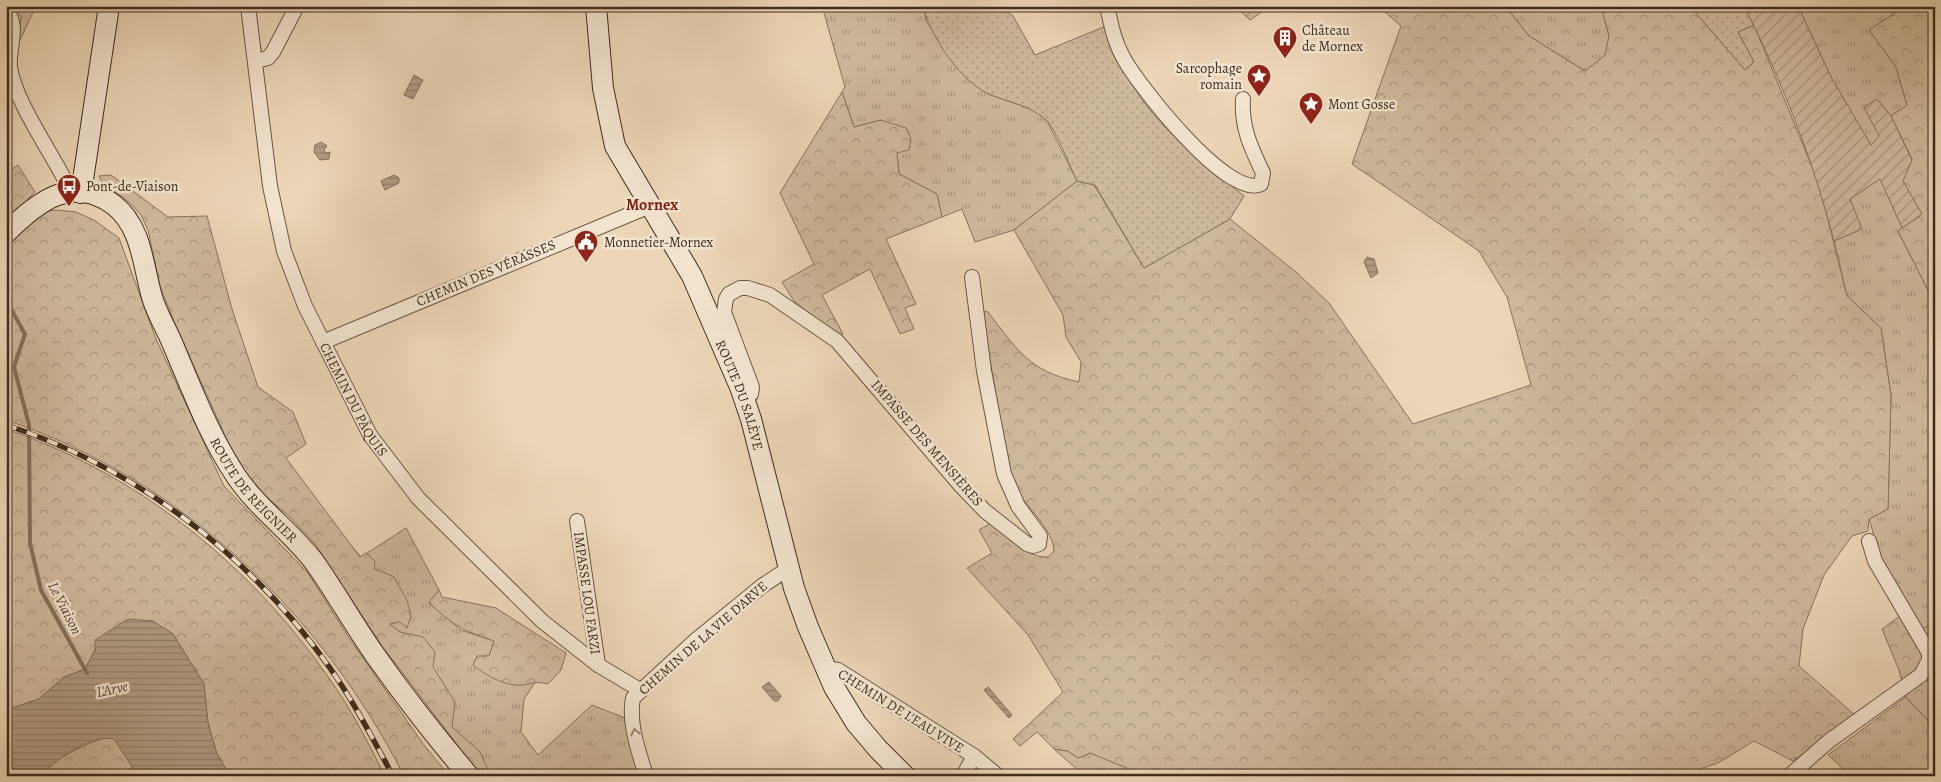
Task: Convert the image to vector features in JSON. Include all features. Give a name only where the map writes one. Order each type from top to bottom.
[{"type":"main road","points":[[6,233],[33,207],[51,196],[76,192],[109,6]]},
{"type":"main road","name":"ROUTE DU SALÈVE","points":[[596,6],[603,88],[612,138],[618,153],[697,285],[744,398],[800,608],[826,668],[856,723],[905,776]]},
{"type":"main road","name":"ROUTE DE REIGNIER","points":[[76,192],[108,201],[122,213],[133,227],[155,305],[215,438],[236,476],[314,563],[381,663],[469,776]]},
{"type":"street","name":"CHEMIN DU PÂQUIS","points":[[248,6],[275,217],[293,280],[370,435],[400,478],[430,511],[542,621],[598,665],[640,690]]},
{"type":"street","points":[[256,60],[268,58],[273,52],[297,6]]},
{"type":"street","points":[[1107,6],[1114,39],[1123,58],[1157,108],[1199,151],[1231,176],[1249,187],[1255,187],[1261,184],[1263,173],[1247,140],[1242,116],[1243,99]]},
{"type":"street","points":[[6,11],[13,22],[9,54],[10,67],[16,88],[76,192]]},
{"type":"street","name":"CHEMIN DES VÉRASSES","points":[[323,342],[650,206]]},
{"type":"street","name":"IMPASSE DES MENSIÈRES","points":[[744,398],[751,394],[752,387],[726,319],[724,305],[729,294],[734,290],[748,288],[777,299],[837,341],[979,505],[1010,533],[1027,544],[1033,546],[1039,544],[1040,536],[1010,492],[1002,468],[984,371],[972,277]]},
{"type":"street","name":"IMPASSE LOU FARZI","points":[[577,521],[598,665]]},
{"type":"street","points":[[1789,776],[1829,742],[1921,675],[1930,660],[1929,654],[1912,622],[1875,561],[1868,541]]},
{"type":"street","name":"CHEMIN DE LA VIE D'ARVE","points":[[646,776],[631,708],[633,698],[696,640],[762,586],[789,568]]},
{"type":"street","name":"CHEMIN DE L'EAU VIVE","points":[[826,668],[838,670],[974,756],[998,776]]},
{"type":"street","points":[[964,776],[974,756]]},
{"type":"green space","points":[[13,6],[36,6],[20,40],[18,39],[21,18]]},
{"type":"green space","points":[[822,6],[923,6],[927,23],[988,94],[1034,110],[1047,121],[1077,181],[1014,230],[975,242],[962,209],[942,217],[937,194],[899,174],[897,153],[881,120],[854,127],[842,92],[845,87]]},
{"type":"green space","points":[[923,6],[998,6],[1013,16],[1035,55],[1106,26],[1124,69],[1134,88],[1147,106],[1176,139],[1244,196],[1230,219],[1144,268],[1095,185],[1077,181],[1058,140],[1046,120],[1034,111],[991,95],[968,80],[948,57],[940,44]]},
{"type":"green space","points":[[1235,6],[1270,6],[1250,20]]},
{"type":"green space","points":[[1378,6],[1505,6],[1529,36],[1585,71],[1605,55],[1609,36],[1601,6],[1690,6],[1745,70],[1754,62],[1738,32],[1754,25],[1819,184],[1847,296],[1881,328],[1891,396],[1888,509],[1869,519],[1868,531],[1852,536],[1824,575],[1803,629],[1799,666],[1856,716],[1793,761],[1754,741],[1718,763],[1678,776],[1121,776],[1127,768],[1090,753],[1078,758],[1068,751],[1054,749],[1037,732],[1020,746],[1013,739],[1063,692],[1028,635],[967,568],[992,553],[979,530],[991,523],[1018,546],[1032,554],[1048,557],[1054,551],[1050,536],[1019,493],[1007,459],[982,313],[987,311],[1016,348],[1036,365],[1047,372],[1079,382],[1081,362],[1066,337],[1063,315],[1014,230],[1077,181],[1094,185],[1144,268],[1230,219],[1296,272],[1329,303],[1413,424],[1531,385],[1507,297],[1479,251],[1352,164],[1401,26]]},
{"type":"green space","points":[[1505,6],[1601,6],[1609,36],[1633,67],[1585,71],[1529,36]]},
{"type":"green space","points":[[1690,6],[1744,6],[1754,25],[1738,32],[1754,62],[1745,70]]},
{"type":"green space","points":[[1744,6],[1798,6],[1831,77],[1871,145],[1879,136],[1864,107],[1877,99],[1891,116],[1912,160],[1903,181],[1922,214],[1902,228],[1880,179],[1850,199],[1862,229],[1834,241],[1806,151],[1784,92]]},
{"type":"green space","points":[[1798,6],[1905,6],[1869,30],[1896,67],[1907,105],[1891,116],[1877,99],[1879,136],[1871,146],[1831,77]]},
{"type":"green space","points":[[1905,6],[1935,6],[1935,304],[1898,231],[1922,214],[1902,181],[1912,159],[1891,116],[1907,105],[1896,67],[1869,30]]},
{"type":"green space","points":[[842,92],[854,127],[881,120],[906,128],[911,139],[909,150],[897,153],[899,174],[937,194],[942,217],[886,239],[916,304],[905,308],[914,329],[900,334],[870,269],[822,295],[843,334],[838,337],[794,301],[782,282],[814,264],[780,193]]},
{"type":"green space","points":[[18,165],[35,192],[6,221],[6,173]]},
{"type":"green space","points":[[111,175],[168,217],[207,216],[232,309],[258,387],[293,412],[306,444],[286,458],[360,557],[366,553],[375,561],[374,569],[393,576],[407,600],[411,616],[407,628],[400,622],[390,624],[400,632],[423,637],[435,652],[433,667],[455,702],[452,727],[480,752],[491,776],[481,776],[382,646],[316,545],[289,516],[264,495],[246,473],[228,442],[175,324],[160,286],[148,230],[141,215],[129,202],[103,184],[99,176]]},
{"type":"green space","points":[[1881,178],[1902,228],[1898,231],[1935,304],[1935,447],[1929,447],[1930,455],[1935,458],[1935,526],[1930,536],[1930,546],[1936,574],[1935,624],[1923,629],[1881,560],[1869,519],[1888,509],[1891,395],[1881,328],[1847,296],[1834,241],[1861,229],[1850,199]]},
{"type":"green space","points":[[57,210],[76,212],[94,220],[119,238],[156,339],[224,486],[308,573],[349,638],[424,745],[449,776],[404,776],[370,716],[331,660],[288,607],[240,559],[187,516],[130,478],[70,446],[6,420],[6,244],[35,217]]},
{"type":"green space","points":[[6,429],[58,450],[108,475],[155,504],[199,537],[240,573],[278,613],[313,656],[345,702],[385,776],[230,776],[217,754],[208,723],[204,684],[173,634],[152,621],[128,620],[96,640],[95,650],[85,669],[64,677],[39,699],[6,710]]},
{"type":"green space","points":[[406,528],[439,590],[429,603],[461,630],[494,641],[489,657],[517,685],[536,681],[524,699],[521,732],[538,755],[592,705],[625,718],[640,776],[481,776],[369,627],[379,617],[349,543],[361,557]]},
{"type":"green space","points":[[439,590],[442,597],[496,608],[566,653],[561,670],[548,684],[520,685],[504,683],[482,672],[473,665],[477,656],[489,656],[494,641],[459,626],[437,610],[429,602]]},
{"type":"green space","points":[[1900,616],[1912,632],[1935,624],[1935,728],[1906,697],[1899,670],[1882,629]]},
{"type":"green space","points":[[1906,697],[1935,728],[1935,776],[1851,776],[1828,755]]},
{"type":"green space","points":[[106,737],[114,738],[131,765],[135,776],[41,776],[62,757]]},
{"type":"green space","points":[[1054,749],[1068,751],[1078,758],[1090,753],[1128,768],[1121,776],[1085,776]]},
{"type":"water","points":[[414,75],[423,80],[413,99],[404,95]]},
{"type":"water","points":[[321,142],[327,146],[324,150],[326,153],[330,152],[329,159],[320,160],[314,152],[315,145]]},
{"type":"water","points":[[394,175],[399,178],[399,183],[385,190],[381,181]]},
{"type":"water","points":[[1367,257],[1374,259],[1378,273],[1371,278],[1364,262]]},
{"type":"water","name":"L'Arve","points":[[128,619],[153,621],[173,634],[204,684],[208,723],[217,754],[230,776],[135,776],[131,765],[114,739],[105,738],[75,749],[55,762],[41,776],[6,776],[6,710],[39,699],[64,677],[85,669],[95,650],[95,640]]},
{"type":"water","points":[[769,682],[781,696],[778,701],[774,701],[762,687]]},
{"type":"water","points":[[988,687],[1012,715],[1009,718],[984,690]]},
{"type":"waterway","name":"Le Viaison","points":[[6,300],[25,334],[14,367],[29,425],[30,543],[41,590],[87,673]]},
{"type":"railway","points":[[6,425],[54,443],[101,465],[145,491],[188,521],[227,553],[299,627],[330,668],[355,707],[393,776]]},
{"type":"place","name":"Château de Mornex","points":[[1285,59]]},
{"type":"place","name":"Sarcophage romain","points":[[1259,97]]},
{"type":"place","name":"Mont Gosse","points":[[1311,125]]},
{"type":"place","name":"Pont-de-Viaison","points":[[69,207]]},
{"type":"place","name":"Monnetier-Mornex","points":[[586,263]]},
{"type":"district","name":"Mornex","points":[[652,205]]}]
